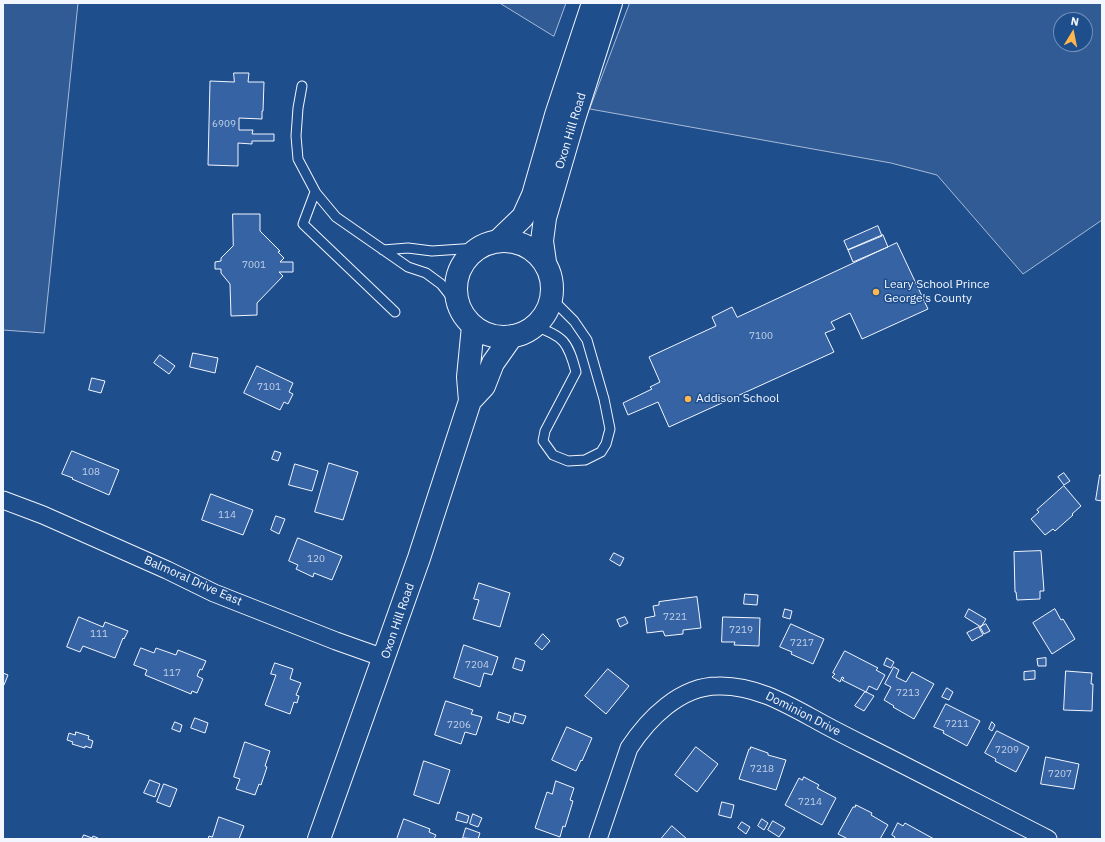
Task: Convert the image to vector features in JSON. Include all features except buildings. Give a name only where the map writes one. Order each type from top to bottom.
[{"type":"main road","name":"Oxon Hill Road","points":[[498,241],[523,217],[533,195],[556,115],[593,3]]},
{"type":"main road","name":"Oxon Hill Road","points":[[545,262],[542,242],[545,218],[574,119],[611,3]]},
{"type":"main road","points":[[498,241],[516,242],[532,249],[545,262],[552,280],[552,299],[544,316],[530,329],[512,336],[493,336],[473,326],[460,308],[456,286],[462,265],[477,248],[498,241]]},
{"type":"main road","name":"Oxon Hill Road","points":[[319,839],[432,521],[470,400],[468,377],[473,326]]},
{"type":"main road","name":"Oxon Hill Road","points":[[470,400],[484,386],[493,363],[512,336]]},
{"type":"street","name":"Balmoral Drive East","points":[[3,500],[43,515],[167,570],[214,593],[336,641],[384,658]]},
{"type":"street","name":"Dominion Drive","points":[[598,839],[629,748],[637,735],[654,717],[676,699],[696,690],[717,686],[744,688],[783,702],[836,731],[1048,839]]},
{"type":"lane","points":[[302,86],[298,108],[296,136],[298,159],[315,192],[336,217],[408,267],[426,273],[441,284],[460,308]]},
{"type":"lane","points":[[315,192],[303,224],[395,312]]},
{"type":"lane","points":[[383,250],[408,248],[432,251],[477,248]]},
{"type":"lane","points":[[534,326],[551,332],[570,349],[576,372],[545,431],[543,441],[553,455],[568,461],[585,460],[601,452],[606,444],[610,429],[604,399],[587,340],[574,321],[552,299]]},
{"type":"shaded area","points":[[3,3],[78,3],[44,333],[3,330]]},
{"type":"shaded area","points":[[500,3],[566,3],[554,36]]},
{"type":"shaded area","points":[[630,3],[1102,3],[1102,220],[1023,274],[937,175],[891,163],[590,109]]},
{"type":"place","name":"Leary School Prince George's County","points":[[876,292]]},
{"type":"place","name":"Addison School","points":[[688,399]]}]
